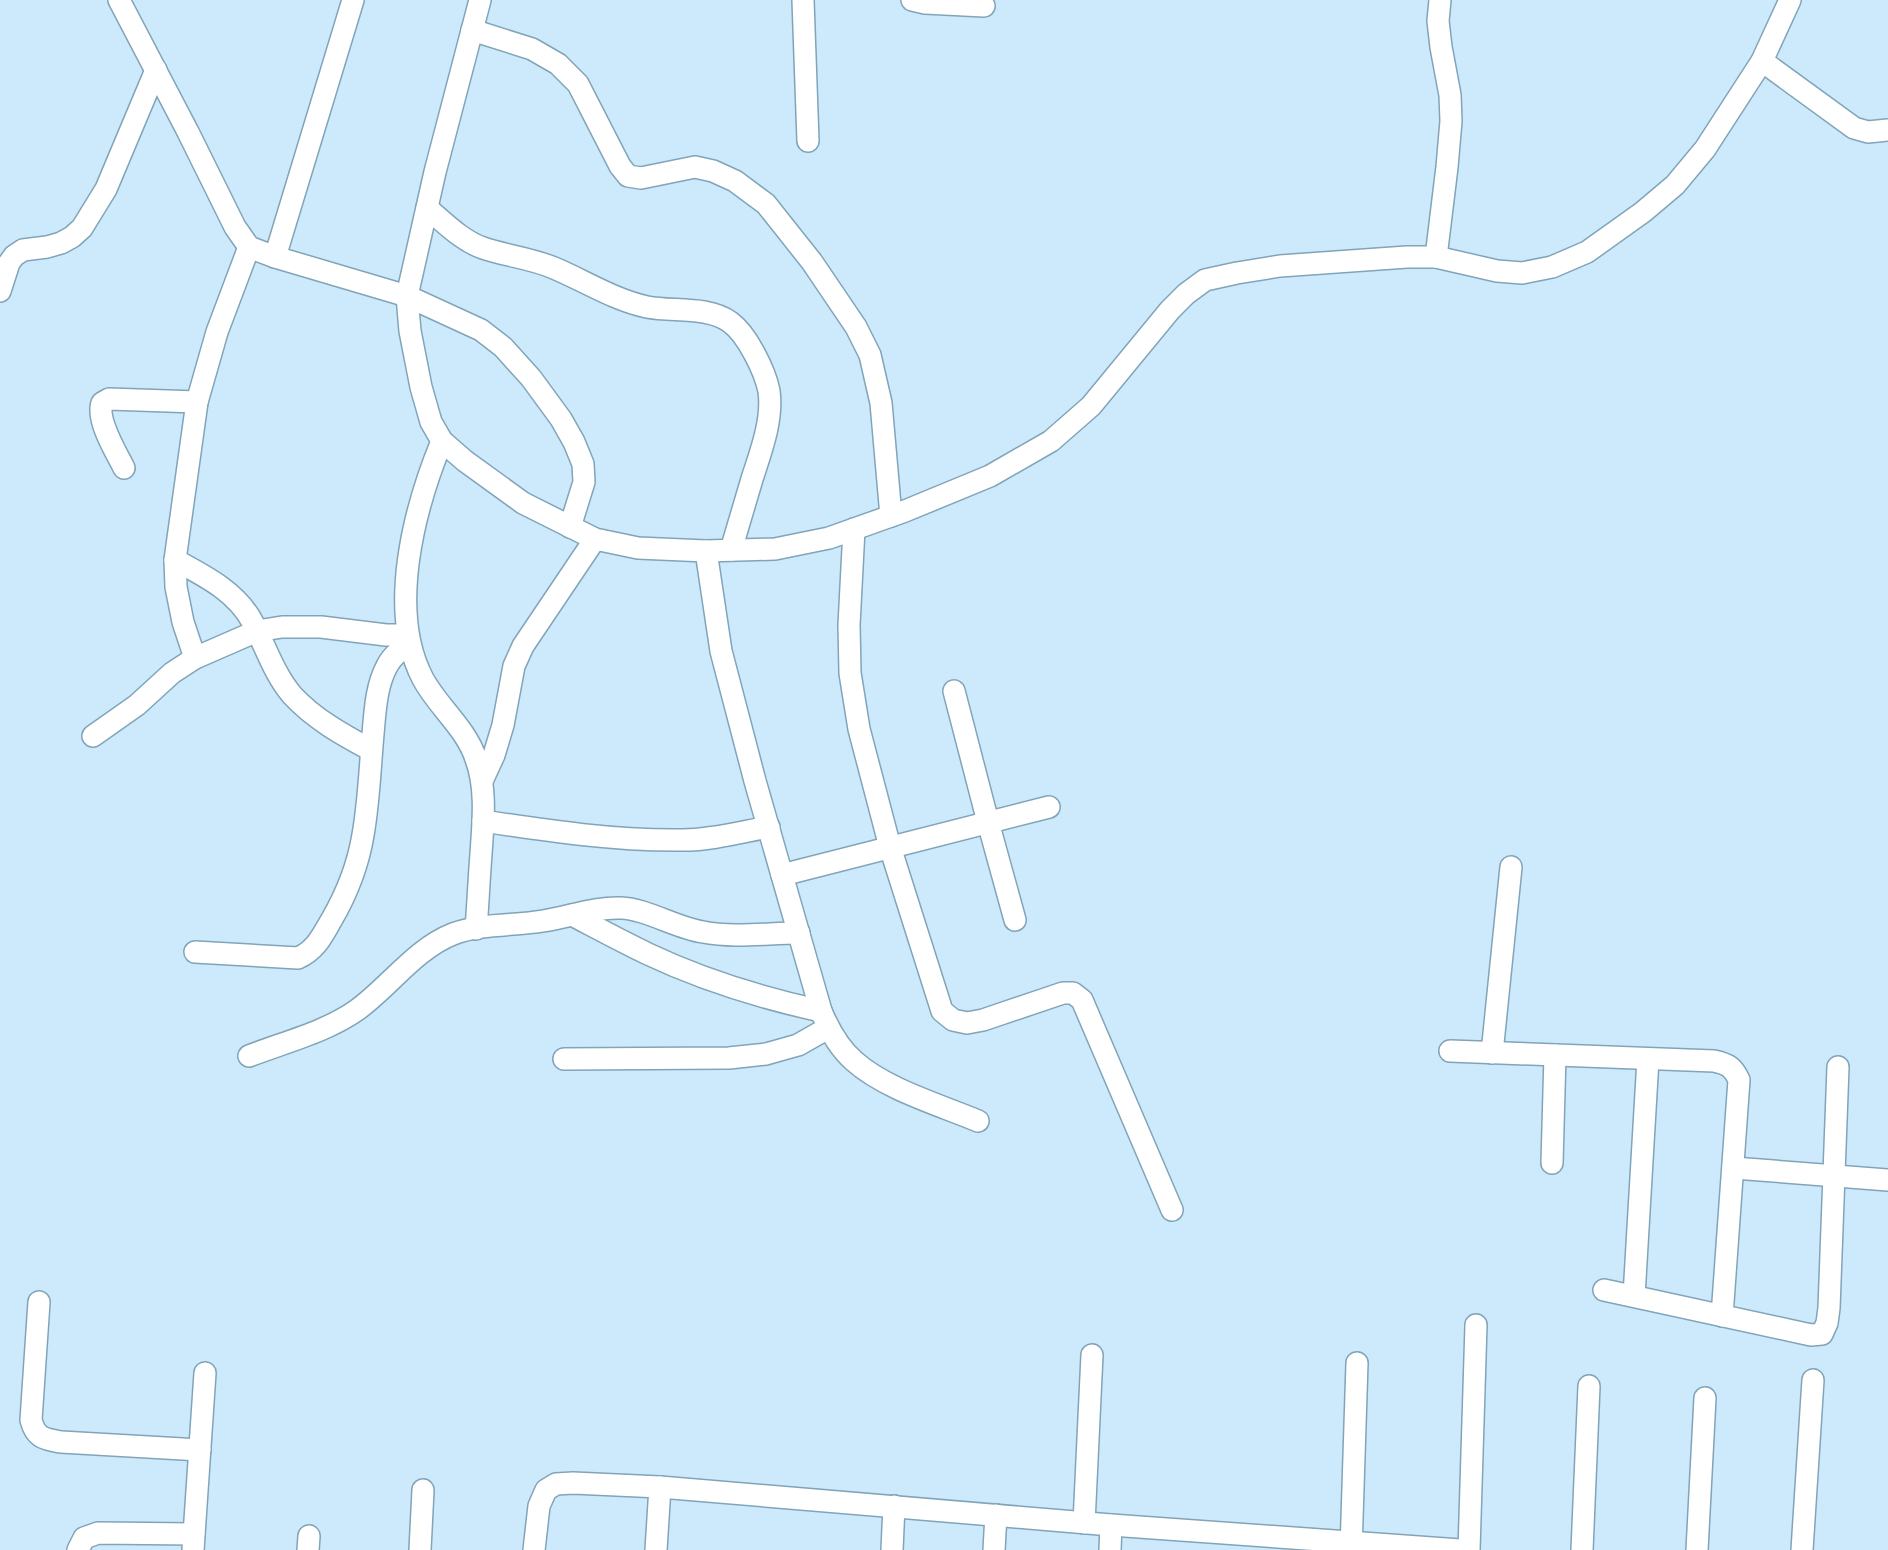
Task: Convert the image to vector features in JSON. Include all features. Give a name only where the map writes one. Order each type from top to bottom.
[{"type":"street","points":[[119,0],[235,227],[249,247],[407,296],[481,330],[503,347],[531,378],[561,419],[583,464],[584,482],[570,527]]},
{"type":"street","points":[[275,257],[353,0]]},
{"type":"street","points":[[480,0],[407,296],[410,331],[431,422],[442,441],[523,503],[595,539],[638,548],[706,551],[775,549],[829,538],[990,476],[1051,441],[1091,406],[1170,310],[1205,280],[1280,266],[1407,257],[1436,257],[1497,271],[1522,273],[1552,267],[1587,252],[1675,185],[1705,149],[1762,61],[1782,2]]},
{"type":"street","points":[[803,0],[808,141]]},
{"type":"street","points":[[912,0],[984,6]]},
{"type":"street","points":[[1436,257],[1451,121],[1450,95],[1438,21],[1440,0]]},
{"type":"street","points":[[472,30],[532,49],[558,64],[578,84],[620,166],[628,176],[640,178],[695,167],[713,171],[735,181],[766,204],[812,262],[856,327],[870,355],[881,403],[891,516]]},
{"type":"street","points":[[1762,61],[1854,128],[1868,132],[1888,130]]},
{"type":"street","points":[[0,291],[14,256],[23,250],[61,243],[82,228],[106,189],[156,70]]},
{"type":"street","points":[[427,208],[470,242],[484,248],[553,267],[621,299],[648,307],[710,313],[730,322],[745,338],[762,369],[769,391],[769,413],[763,446],[731,550]]},
{"type":"street","points":[[195,658],[183,622],[176,587],[175,560],[197,402],[217,332],[249,247]]},
{"type":"street","points":[[124,468],[102,420],[102,403],[109,399],[197,402]]},
{"type":"street","points":[[442,441],[429,473],[416,519],[406,586],[409,639],[414,662],[425,683],[466,736],[476,757],[482,782],[483,821],[476,929]]},
{"type":"street","points":[[853,529],[850,673],[859,729],[890,846],[942,1011],[953,1020],[967,1023],[1063,993],[1073,993],[1082,1000],[1172,1210]]},
{"type":"street","points":[[482,782],[494,755],[503,725],[514,666],[523,646],[595,539]]},
{"type":"street","points":[[706,551],[721,651],[755,782],[825,1020],[854,1061],[885,1082],[978,1121]]},
{"type":"street","points":[[175,560],[211,579],[230,594],[252,620],[274,669],[291,694],[312,713],[371,750]]},
{"type":"street","points":[[93,736],[137,705],[172,673],[195,658],[257,631],[321,626],[409,639]]},
{"type":"street","points":[[195,952],[298,958],[310,953],[318,944],[343,900],[356,864],[363,834],[379,688],[387,666],[409,639]]},
{"type":"street","points":[[954,691],[1015,920]]},
{"type":"street","points":[[782,874],[1049,807]]},
{"type":"street","points":[[483,821],[564,833],[684,840],[769,827]]},
{"type":"street","points":[[1492,1053],[1511,867]]},
{"type":"street","points":[[249,1056],[334,1024],[356,1011],[437,942],[455,933],[624,908],[703,932],[799,933]]},
{"type":"street","points":[[572,915],[650,955],[726,986],[780,1002],[825,1020]]},
{"type":"street","points":[[564,1059],[729,1058],[766,1054],[798,1045],[825,1020]]},
{"type":"street","points":[[1450,1051],[1714,1061],[1734,1069],[1739,1080],[1722,1316]]},
{"type":"street","points":[[1552,1163],[1555,1055]]},
{"type":"street","points":[[1634,1296],[1648,1059]]},
{"type":"street","points":[[1604,1290],[1811,1335],[1822,1334],[1829,1308],[1838,1066]]},
{"type":"street","points":[[1734,1168],[1888,1180]]},
{"type":"street","points":[[39,1302],[31,1420],[34,1430],[43,1439],[200,1450]]},
{"type":"street","points":[[1469,1550],[1476,1325]]},
{"type":"street","points":[[1084,1523],[1092,1355]]},
{"type":"street","points":[[1352,1546],[1357,1363]]},
{"type":"street","points":[[78,1550],[84,1538],[98,1533],[194,1542],[205,1373]]},
{"type":"street","points":[[1802,1550],[1813,1380]]},
{"type":"street","points":[[1582,1550],[1589,1386]]},
{"type":"street","points":[[1697,1550],[1704,1398]]},
{"type":"street","points":[[534,1550],[539,1506],[546,1490],[556,1484],[660,1487],[894,1506],[1111,1525],[1229,1542],[1460,1550]]},
{"type":"street","points":[[656,1550],[660,1487]]},
{"type":"street","points":[[419,1550],[423,1490]]},
{"type":"street","points":[[892,1550],[894,1506]]},
{"type":"street","points":[[994,1550],[996,1515]]},
{"type":"street","points":[[1110,1550],[1111,1525]]}]
